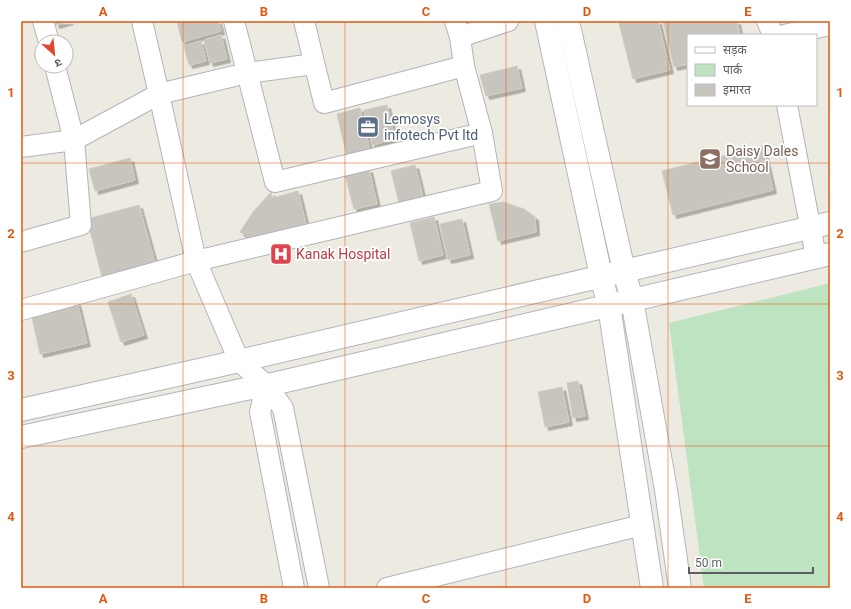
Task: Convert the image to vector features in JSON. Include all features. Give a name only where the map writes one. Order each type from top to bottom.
[{"type":"street","points":[[43,21],[47,34]]},
{"type":"street","points":[[142,21],[160,94],[196,262],[239,361],[266,385],[283,408],[319,588]]},
{"type":"street","points":[[234,21],[275,182],[482,133]]},
{"type":"street","points":[[304,21],[324,103],[464,66]]},
{"type":"street","points":[[21,310],[196,262],[492,191],[482,133],[464,66],[458,29],[508,21]]},
{"type":"street","points":[[546,21],[601,276],[609,306],[652,588]]},
{"type":"street","points":[[568,21],[624,271],[632,300],[666,490],[680,588]]},
{"type":"street","points":[[768,21],[773,34]]},
{"type":"street","points":[[789,34],[830,25]]},
{"type":"street","points":[[21,147],[74,140],[160,94],[248,73],[314,64]]},
{"type":"street","points":[[21,242],[81,225],[74,140],[57,74]]},
{"type":"street","points":[[21,437],[277,383],[823,256],[820,225],[787,106]]},
{"type":"street","points":[[21,410],[239,361],[820,225]]},
{"type":"street","points":[[266,385],[260,412],[294,588]]},
{"type":"street","points":[[387,588],[642,525]]},
{"type":"green space","points":[[830,283],[830,588],[704,588],[669,323]]},
{"type":"building","points":[[55,21],[70,21],[56,25]]},
{"type":"building","points":[[177,21],[218,21],[221,31],[182,42]]},
{"type":"building","points":[[627,21],[658,21],[670,70],[633,79],[619,23]]},
{"type":"building","points":[[663,21],[737,21],[740,34],[687,34],[687,64],[674,67]]},
{"type":"building","points":[[221,35],[227,59],[210,63],[204,40]]},
{"type":"building","points":[[201,41],[206,61],[189,65],[184,46]]},
{"type":"building","points":[[517,66],[522,88],[486,96],[480,75]]},
{"type":"building","points":[[387,105],[395,139],[372,145],[364,110]]},
{"type":"building","points":[[360,108],[370,151],[347,157],[337,114]]},
{"type":"building","points":[[763,146],[773,190],[673,215],[662,171]]},
{"type":"building","points":[[130,158],[135,180],[95,191],[89,169]]},
{"type":"building","points":[[415,165],[424,201],[400,207],[391,171]]},
{"type":"building","points":[[369,169],[377,204],[354,209],[345,175]]},
{"type":"building","points":[[298,191],[306,224],[253,239],[240,232],[253,212],[271,192],[272,198]]},
{"type":"building","points":[[503,202],[524,209],[535,217],[536,232],[498,241],[489,204]]},
{"type":"building","points":[[139,205],[155,263],[102,277],[87,219]]},
{"type":"building","points":[[434,217],[443,255],[419,261],[410,223]]},
{"type":"building","points":[[462,219],[470,255],[448,260],[440,224]]},
{"type":"building","points":[[131,294],[144,335],[121,342],[108,302]]},
{"type":"building","points":[[77,302],[87,343],[40,354],[31,313]]},
{"type":"building","points":[[578,381],[585,416],[573,418],[567,383]]},
{"type":"building","points":[[562,387],[569,422],[545,427],[538,392]]},
{"type":"place","name":"Lemosys infotech Pvt ltd","points":[[368,127]]},
{"type":"place","name":"Daisy Dales School","points":[[710,159]]},
{"type":"place","name":"Kanak Hospital","points":[[281,254]]}]
